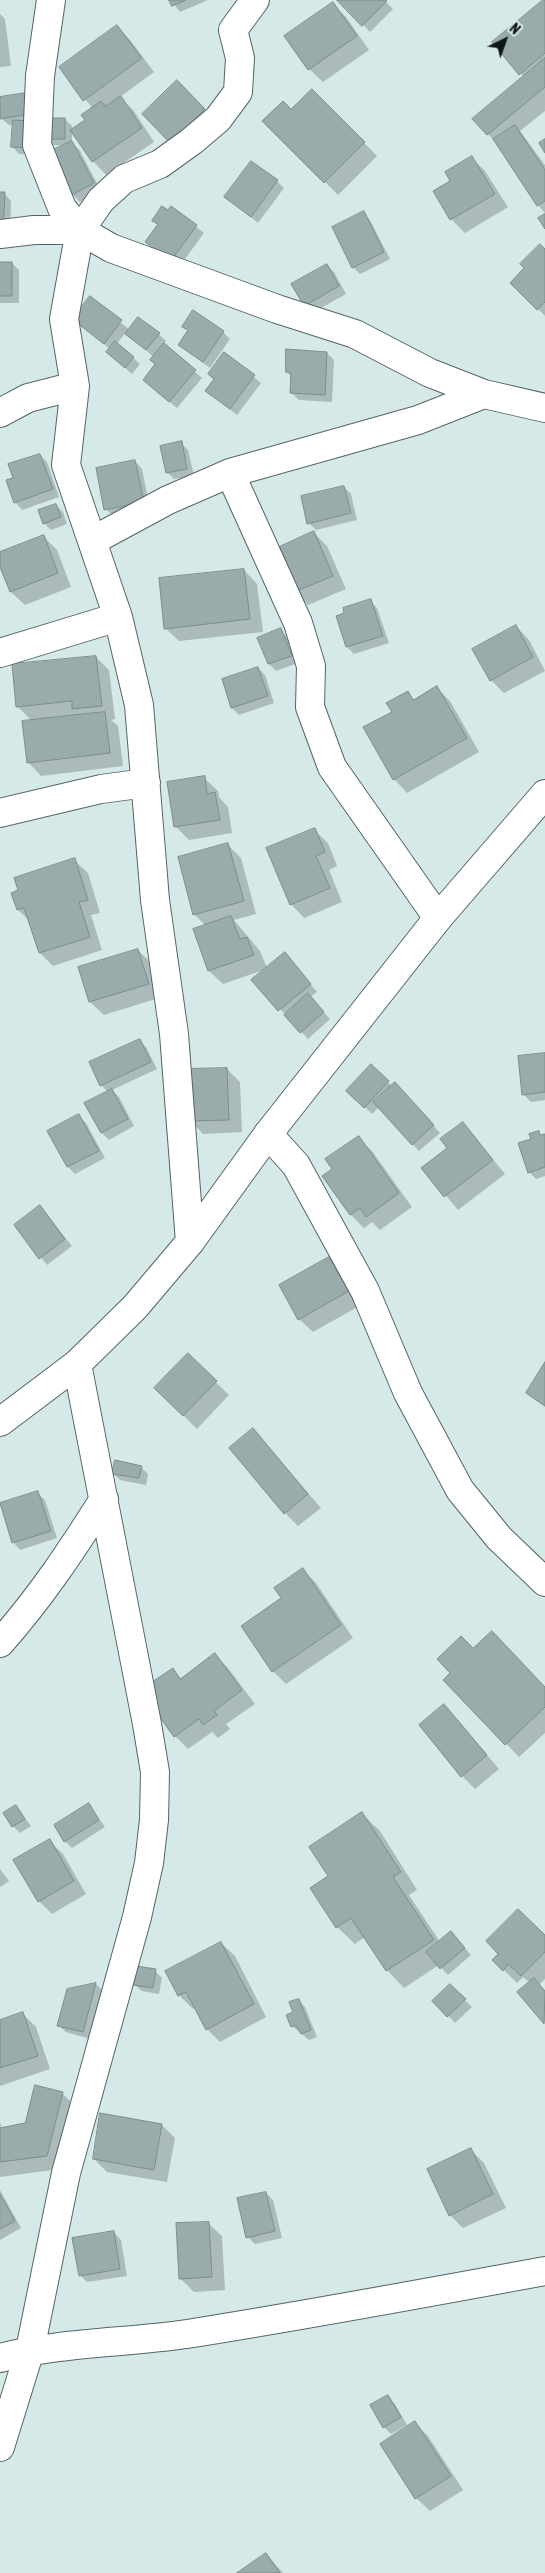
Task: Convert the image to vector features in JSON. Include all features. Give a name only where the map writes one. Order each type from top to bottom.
[{"type":"street","points":[[51,0],[40,76],[36,145],[62,208],[80,230],[111,248],[277,309],[355,334],[430,373],[484,394],[545,408]]},
{"type":"street","points":[[190,1242],[174,1034],[155,900],[139,705],[118,617],[66,465],[75,386],[64,319],[80,230],[101,200],[124,179],[160,164],[192,141],[218,119],[238,92],[240,58],[233,30],[255,0]]},
{"type":"street","points":[[0,234],[34,230],[80,230]]},
{"type":"street","points":[[0,413],[28,398],[75,386]]},
{"type":"street","points":[[92,541],[168,500],[230,472],[418,420],[484,394]]},
{"type":"street","points":[[230,472],[298,623],[311,666],[310,707],[332,767],[438,918]]},
{"type":"street","points":[[0,654],[118,617]]},
{"type":"street","points":[[0,814],[101,789],[146,783]]},
{"type":"street","points":[[0,1422],[77,1364],[135,1307],[190,1242],[268,1134],[438,918],[545,794]]},
{"type":"street","points":[[268,1134],[296,1165],[360,1283],[408,1393],[460,1490],[499,1538],[545,1582]]},
{"type":"street","points":[[0,2447],[30,2350],[66,2173],[137,1917],[149,1863],[154,1820],[155,1772],[77,1364]]},
{"type":"street","points":[[0,1643],[26,1614],[66,1560],[104,1499]]},
{"type":"street","points":[[0,2358],[30,2350],[185,2334],[545,2271]]},
{"type":"building","points":[[169,0],[186,0],[172,6]]},
{"type":"building","points":[[337,0],[386,0],[387,1],[362,26]]},
{"type":"building","points":[[545,0],[545,53],[519,75],[492,42]]},
{"type":"building","points":[[333,2],[357,36],[308,70],[284,36]]},
{"type":"building","points":[[117,25],[142,58],[83,101],[59,67]]},
{"type":"building","points":[[545,58],[545,87],[487,135],[472,119]]},
{"type":"building","points":[[177,80],[205,109],[170,143],[142,114]]},
{"type":"building","points":[[312,89],[365,142],[324,183],[262,121],[283,101],[291,109]]},
{"type":"building","points":[[26,93],[30,114],[0,119],[0,97]]},
{"type":"building","points":[[121,96],[142,128],[92,162],[70,130],[85,120],[81,115],[101,101],[105,106]]},
{"type":"building","points":[[45,118],[65,118],[65,139],[45,139]]},
{"type":"building","points":[[13,120],[32,121],[30,148],[11,147]]},
{"type":"building","points":[[515,125],[545,170],[545,201],[537,206],[493,139]]},
{"type":"building","points":[[545,139],[545,153],[539,143]]},
{"type":"building","points":[[72,141],[94,183],[72,195],[49,152]]},
{"type":"building","points":[[472,156],[495,194],[450,220],[433,191],[450,181],[445,172]]},
{"type":"building","points":[[251,161],[278,180],[251,217],[224,197]]},
{"type":"building","points":[[0,192],[5,192],[3,229],[0,229]]},
{"type":"building","points":[[162,206],[168,210],[171,206],[197,225],[171,261],[145,242],[158,224],[152,221]]},
{"type":"building","points":[[364,211],[384,252],[352,268],[332,227]]},
{"type":"building","points":[[545,214],[545,229],[538,218]]},
{"type":"building","points":[[540,244],[545,249],[545,302],[537,310],[510,283],[524,268],[520,264]]},
{"type":"building","points":[[0,262],[12,262],[12,296],[0,296]]},
{"type":"building","points":[[327,264],[339,286],[304,306],[291,284]]},
{"type":"building","points":[[90,296],[122,320],[104,344],[72,319]]},
{"type":"building","points":[[193,310],[224,331],[203,362],[178,345],[188,330],[182,327]]},
{"type":"building","points":[[138,317],[160,333],[146,350],[125,334]]},
{"type":"building","points":[[115,341],[134,357],[125,368],[106,352]]},
{"type":"building","points":[[164,343],[196,370],[169,402],[143,380],[155,364],[150,360]]},
{"type":"building","points":[[286,349],[327,352],[325,395],[290,393],[291,373],[286,372]]},
{"type":"building","points":[[224,352],[255,375],[230,409],[205,391],[214,379],[208,374]]},
{"type":"building","points":[[182,441],[187,469],[166,473],[160,446]]},
{"type":"building","points":[[40,454],[53,489],[14,503],[6,480],[13,478],[8,464]]},
{"type":"building","points":[[135,460],[144,502],[104,510],[96,468]]},
{"type":"building","points":[[344,486],[351,513],[307,524],[301,496]]},
{"type":"building","points":[[56,504],[61,517],[43,524],[38,510]]},
{"type":"building","points":[[314,531],[333,576],[294,592],[275,549]]},
{"type":"building","points":[[44,535],[58,573],[10,592],[0,567],[0,552]]},
{"type":"building","points":[[244,569],[250,619],[164,629],[159,578]]},
{"type":"building","points":[[371,599],[383,636],[346,647],[336,616],[344,613],[343,608]]},
{"type":"building","points":[[516,625],[533,657],[490,681],[472,649]]},
{"type":"building","points":[[281,628],[292,656],[268,664],[257,638]]},
{"type":"building","points":[[96,656],[102,706],[72,709],[72,701],[16,707],[12,664]]},
{"type":"building","points":[[258,667],[268,696],[231,708],[222,679]]},
{"type":"building","points":[[437,686],[467,738],[393,780],[363,727],[392,712],[386,703],[408,691],[413,700]]},
{"type":"building","points":[[105,712],[110,753],[27,763],[22,721]]},
{"type":"building","points":[[205,776],[207,794],[215,792],[220,820],[174,827],[167,782]]},
{"type":"building","points":[[315,828],[325,852],[316,856],[330,888],[290,905],[266,848]]},
{"type":"building","points":[[228,843],[244,901],[193,915],[178,857]]},
{"type":"building","points":[[75,858],[88,900],[79,902],[90,937],[39,953],[24,908],[17,910],[11,893],[18,890],[14,878]]},
{"type":"building","points":[[231,916],[240,939],[247,937],[254,955],[208,971],[193,929]]},
{"type":"building","points":[[138,949],[149,984],[89,1002],[78,967]]},
{"type":"building","points":[[285,952],[311,984],[278,1011],[251,980]]},
{"type":"building","points":[[308,993],[324,1012],[300,1033],[284,1015]]},
{"type":"building","points":[[140,1039],[151,1062],[100,1086],[89,1062]]},
{"type":"building","points":[[545,1053],[545,1092],[522,1095],[518,1056]]},
{"type":"building","points":[[371,1064],[389,1081],[364,1108],[346,1091]]},
{"type":"building","points":[[227,1068],[229,1120],[188,1121],[186,1069]]},
{"type":"building","points":[[395,1082],[434,1125],[412,1145],[373,1102]]},
{"type":"building","points":[[112,1089],[128,1119],[101,1133],[84,1103]]},
{"type":"building","points":[[79,1114],[99,1151],[67,1167],[47,1131]]},
{"type":"building","points":[[463,1122],[493,1160],[444,1197],[421,1168],[447,1148],[440,1139]]},
{"type":"building","points":[[539,1131],[540,1135],[545,1134],[545,1167],[528,1173],[518,1143],[531,1139],[529,1134]]},
{"type":"building","points":[[359,1136],[399,1193],[366,1217],[360,1208],[350,1215],[322,1176],[332,1169],[325,1159]]},
{"type":"building","points":[[40,1205],[65,1239],[39,1259],[14,1225]]},
{"type":"building","points":[[329,1257],[349,1291],[298,1320],[279,1285]]},
{"type":"building","points":[[188,1353],[217,1381],[183,1416],[154,1388]]},
{"type":"building","points":[[545,1362],[545,1406],[526,1393]]},
{"type":"building","points":[[253,1428],[308,1494],[284,1514],[229,1448]]},
{"type":"building","points":[[115,1460],[142,1466],[139,1478],[112,1474]]},
{"type":"building","points":[[38,1491],[51,1531],[12,1543],[0,1503]]},
{"type":"building","points":[[303,1568],[341,1625],[272,1672],[241,1626],[281,1598],[274,1588]]},
{"type":"building","points":[[492,1631],[545,1687],[545,1707],[505,1745],[443,1680],[450,1673],[437,1659],[461,1636],[473,1648]]},
{"type":"building","points":[[215,1653],[242,1690],[214,1711],[217,1715],[203,1725],[199,1719],[174,1737],[147,1699],[155,1693],[149,1684],[173,1668],[180,1679]]},
{"type":"building","points":[[444,1704],[487,1755],[461,1777],[419,1725]]},
{"type":"building","points":[[89,1803],[99,1820],[64,1842],[54,1825]]},
{"type":"building","points":[[16,1805],[25,1819],[12,1827],[3,1813]]},
{"type":"building","points":[[362,1812],[401,1872],[393,1877],[434,1940],[386,1971],[351,1918],[336,1928],[310,1888],[328,1876],[309,1847]]},
{"type":"building","points":[[50,1839],[74,1881],[38,1902],[13,1860]]},
{"type":"building","points":[[518,1909],[545,1935],[545,1952],[521,1976],[508,1964],[503,1971],[492,1960],[498,1954],[486,1941]]},
{"type":"building","points":[[451,1931],[465,1948],[440,1969],[426,1952]]},
{"type":"building","points":[[221,1942],[254,2004],[206,2030],[186,1992],[178,1996],[165,1971]]},
{"type":"building","points":[[136,1966],[156,1969],[153,1988],[133,1985]]},
{"type":"building","points":[[534,1978],[545,1991],[544,2024],[517,1992]]},
{"type":"building","points":[[96,1983],[83,2032],[57,2026],[67,1989]]},
{"type":"building","points":[[450,1984],[466,1999],[447,2017],[432,2001]]},
{"type":"building","points":[[299,1999],[311,2030],[301,2034],[296,2025],[291,2027],[286,2015],[293,2012],[289,2002]]},
{"type":"building","points":[[23,2012],[38,2056],[0,2068],[0,2020]]},
{"type":"building","points":[[35,2085],[63,2092],[47,2156],[0,2162],[0,2128],[25,2123]]},
{"type":"building","points":[[100,2113],[162,2124],[154,2170],[93,2159]]},
{"type":"building","points":[[471,2148],[493,2194],[449,2216],[427,2169]]},
{"type":"building","points":[[266,2192],[275,2231],[246,2238],[237,2198]]},
{"type":"building","points":[[0,2194],[15,2221],[0,2229]]},
{"type":"building","points":[[209,2222],[212,2277],[179,2279],[176,2223]]},
{"type":"building","points":[[114,2231],[120,2269],[79,2276],[72,2238]]},
{"type":"building","points":[[388,2395],[401,2417],[383,2428],[370,2405]]},
{"type":"building","points":[[415,2421],[451,2476],[415,2499],[380,2444]]},
{"type":"building","points":[[266,2553],[280,2573],[237,2573]]}]
